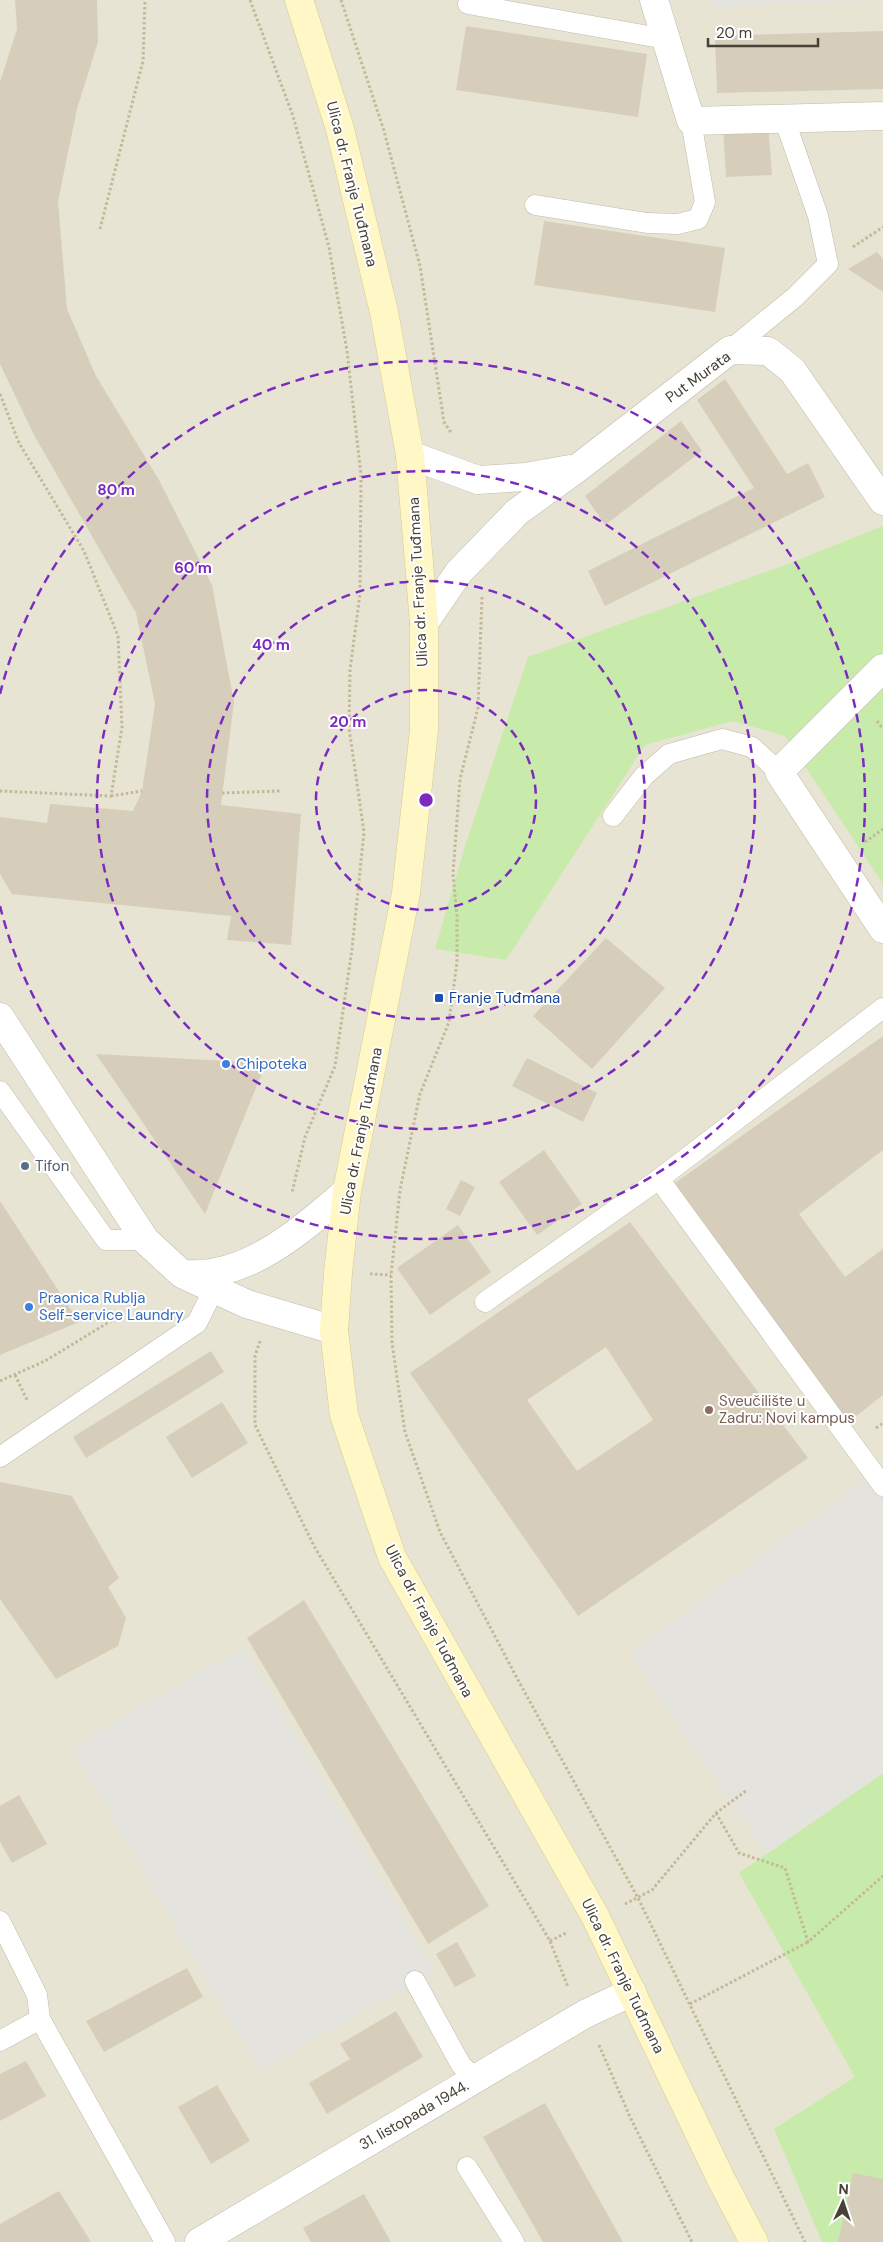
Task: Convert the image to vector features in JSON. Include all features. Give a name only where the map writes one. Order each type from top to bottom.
[{"type":"main road","name":"Ulica dr. Franje Tuđmana","points":[[299,0],[340,129],[384,312],[410,455],[424,623],[424,730],[406,893],[347,1191],[334,1330],[344,1415],[392,1557],[595,1916],[721,2179],[754,2242]]},
{"type":"street","points":[[654,0],[691,121],[883,116]]},
{"type":"street","name":"Put Murata","points":[[424,623],[459,572],[517,512],[579,467],[730,350],[768,351],[792,370],[883,501]]},
{"type":"street","points":[[410,455],[478,480],[525,477],[579,467]]},
{"type":"street","points":[[879,680],[779,772],[883,929]]},
{"type":"street","points":[[1,1023],[145,1240],[182,1274],[247,1304],[334,1330]]},
{"type":"street","points":[[182,1274],[201,1275],[237,1267],[292,1238],[347,1191]]},
{"type":"street","name":"31. listopada 1944.","points":[[199,2242],[585,2014],[632,1992]]},
{"type":"lane","points":[[468,4],[666,39]]},
{"type":"lane","points":[[730,350],[795,297],[828,264],[818,216],[784,118]]},
{"type":"lane","points":[[535,205],[647,223],[678,224],[698,218],[705,202],[691,121]]},
{"type":"lane","points":[[613,816],[644,776],[669,754],[722,739],[752,747],[779,772]]},
{"type":"lane","points":[[485,1302],[659,1179],[883,1008]]},
{"type":"lane","points":[[0,1091],[106,1240],[145,1240]]},
{"type":"lane","points":[[659,1179],[883,1486]]},
{"type":"lane","points":[[0,1458],[197,1323],[214,1289]]},
{"type":"lane","points":[[0,1921],[37,1996],[40,2019],[165,2242]]},
{"type":"lane","points":[[415,1981],[461,2065],[476,2079]]},
{"type":"lane","points":[[0,2041],[40,2019]]},
{"type":"lane","points":[[467,2167],[514,2242]]},
{"type":"path","points":[[100,229],[143,61],[145,0]]},
{"type":"path","points":[[250,0],[293,116],[329,247],[347,351],[361,475],[360,594],[350,670],[349,728],[364,832],[352,949],[335,1066],[305,1137],[291,1194]]},
{"type":"path","points":[[341,0],[384,131],[420,266],[444,422],[454,438]]},
{"type":"path","points":[[0,394],[20,443],[84,551],[118,636],[122,727],[111,796]]},
{"type":"path","points":[[483,593],[478,708],[460,779],[453,874],[457,916],[457,962],[449,1022],[420,1094],[400,1190],[391,1275],[392,1343],[405,1432],[440,1532],[518,1680],[638,1898],[806,2242]]},
{"type":"path","points":[[0,791],[111,796],[142,791]]},
{"type":"path","points":[[222,793],[280,791]]},
{"type":"path","points":[[0,1381],[45,1362],[114,1319]]},
{"type":"path","points":[[256,1356],[254,1425],[314,1546],[550,1941],[563,1980]]},
{"type":"path","points":[[638,1898],[652,1890],[716,1813],[747,1790]]},
{"type":"path","points":[[716,1813],[739,1854],[786,1868],[808,1942]]},
{"type":"path","points":[[690,2004],[808,1942],[883,1876]]},
{"type":"path","points":[[603,2054],[630,2117],[692,2242]]},
{"type":"shaded area","points":[[0,0],[883,0],[883,2242],[0,2242]]},
{"type":"shaded area","points":[[713,0],[883,0],[716,7]]},
{"type":"shaded area","points":[[872,1474],[883,1490],[883,1773],[767,1854],[630,1653]]},
{"type":"shaded area","points":[[244,1647],[435,1972],[259,2070],[71,1747]]},
{"type":"green space","points":[[883,526],[883,884],[785,736],[733,721],[645,745],[506,960],[435,949],[465,846],[528,657],[785,565]]},
{"type":"green space","points":[[883,1773],[883,2242],[822,2242],[774,2129],[855,2077],[739,1873]]},
{"type":"building","points":[[15,0],[97,0],[98,42],[77,109],[58,201],[67,309],[96,376],[159,480],[212,585],[234,702],[221,805],[301,814],[291,945],[227,940],[231,916],[12,894],[0,874],[0,817],[47,823],[50,804],[133,811],[142,791],[155,704],[136,613],[34,435],[0,364],[0,82],[17,29]]},
{"type":"building","points":[[466,26],[647,54],[638,117],[456,90]]},
{"type":"building","points":[[883,31],[883,89],[717,93],[715,36]]},
{"type":"building","points":[[768,124],[772,175],[726,177],[723,127]]},
{"type":"building","points":[[544,221],[725,248],[715,312],[534,285]]},
{"type":"building","points":[[877,252],[883,259],[883,292],[848,269]]},
{"type":"building","points":[[725,379],[787,474],[808,463],[825,497],[605,606],[588,571],[754,488],[697,400]]},
{"type":"building","points":[[681,421],[702,451],[605,525],[585,496]]},
{"type":"building","points":[[606,938],[665,988],[592,1069],[533,1016]]},
{"type":"building","points":[[883,1036],[883,1150],[799,1214],[845,1277],[883,1249],[883,1395],[846,1424],[675,1183]]},
{"type":"building","points":[[96,1054],[266,1063],[205,1214]]},
{"type":"building","points":[[527,1058],[597,1093],[583,1122],[512,1086]]},
{"type":"building","points":[[544,1150],[582,1204],[537,1235],[499,1182]]},
{"type":"building","points":[[461,1180],[475,1187],[460,1216],[446,1209]]},
{"type":"building","points":[[0,1201],[79,1322],[0,1355]]},
{"type":"building","name":"Sveučilište u Zadru: Novi kampus","points":[[630,1222],[808,1458],[578,1616],[410,1373]],"holes":[[[606,1347],[653,1420],[577,1471],[527,1400]]]},
{"type":"building","points":[[458,1225],[491,1272],[430,1315],[397,1268]]},
{"type":"building","points":[[211,1351],[224,1372],[86,1458],[73,1437]]},
{"type":"building","points":[[222,1402],[248,1443],[192,1478],[166,1437]]},
{"type":"building","points":[[0,1482],[72,1496],[119,1578],[108,1587],[126,1618],[118,1646],[56,1679],[0,1599]]},
{"type":"building","points":[[304,1600],[489,1906],[428,1944],[247,1638]]},
{"type":"building","points":[[19,1795],[47,1844],[12,1863],[0,1842],[0,1806]]},
{"type":"building","points":[[457,1942],[476,1976],[455,1987],[436,1954]]},
{"type":"building","points":[[187,1968],[203,1997],[104,2052],[86,2021]]},
{"type":"building","points":[[396,2011],[423,2057],[327,2114],[309,2083],[350,2059],[340,2044]]},
{"type":"building","points":[[26,2061],[46,2096],[0,2121],[0,2074]]},
{"type":"building","points":[[217,2085],[250,2141],[211,2164],[178,2107]]},
{"type":"building","points":[[545,2103],[623,2242],[543,2242],[483,2137]]},
{"type":"building","points":[[853,2173],[883,2179],[883,2242],[838,2242]]},
{"type":"building","points":[[59,2191],[91,2242],[0,2242],[0,2224]]},
{"type":"building","points":[[364,2194],[391,2242],[311,2242],[303,2228]]},
{"type":"place","name":"Franje Tuđmana","points":[[439,998]]},
{"type":"place","name":"Chipoteka","points":[[226,1064]]},
{"type":"place","name":"Tifon","points":[[25,1166]]},
{"type":"place","name":"Praonica Rublja Self-service Laundry","points":[[29,1307]]},
{"type":"place","name":"Sveučilište u Zadru: Novi kampus","points":[[709,1410]]}]
